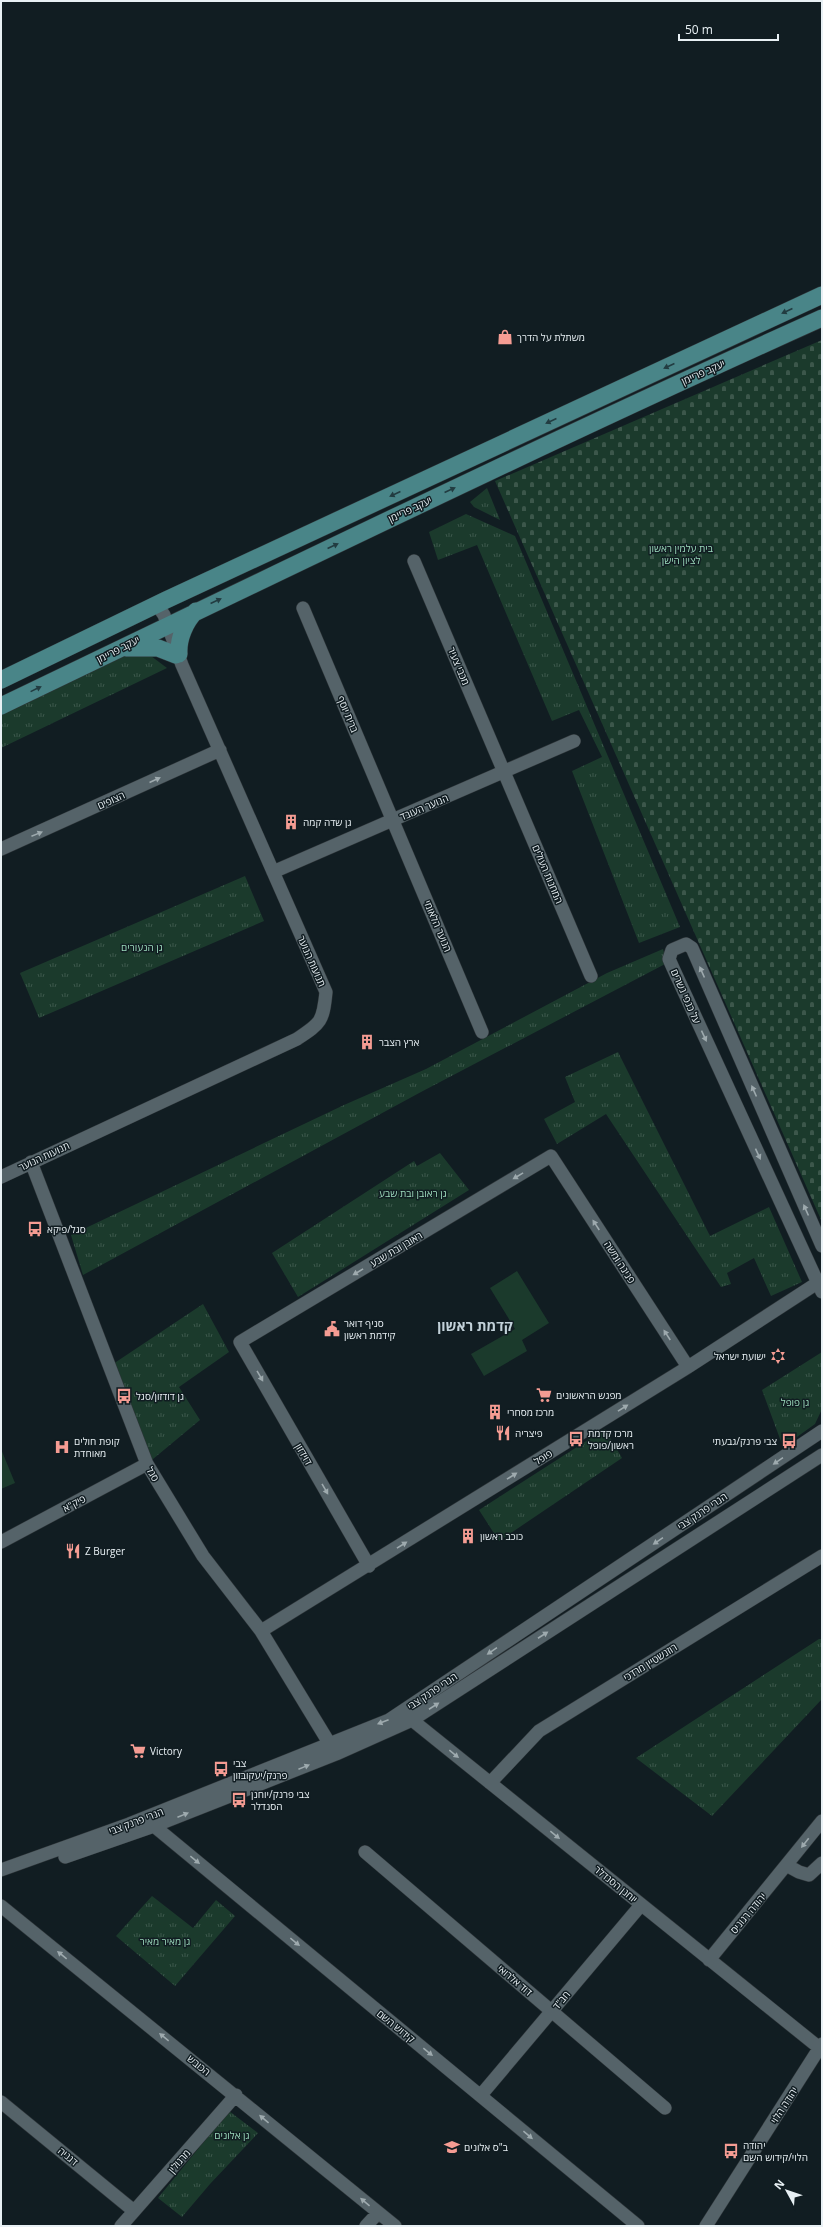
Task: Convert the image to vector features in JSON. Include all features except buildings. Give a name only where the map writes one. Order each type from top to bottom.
[{"type":"main road","name":"יעקב פריימן","points":[[1,680],[157,605],[822,295]]},
{"type":"main road","name":"יעקב פריימן","points":[[1,706],[198,610],[638,401],[822,318]]},
{"type":"main road","points":[[179,658],[178,646],[185,626],[198,610]]},
{"type":"main road","points":[[120,648],[158,648],[179,658]]},
{"type":"street","name":"מכבי צעיר","points":[[414,561],[505,772]]},
{"type":"street","name":"תנועות הנוער","points":[[1,1176],[297,1039],[319,1024],[324,1010],[326,992],[157,605]]},
{"type":"street","name":"ברית יוסף","points":[[303,608],[393,820]]},
{"type":"street","name":"הנוער העובד","points":[[273,872],[574,741]]},
{"type":"street","name":"הצופים","points":[[1,849],[220,750]]},
{"type":"street","name":"המחנות העולים","points":[[505,772],[591,976]]},
{"type":"street","name":"הנוער הלאומי","points":[[393,820],[482,1032]]},
{"type":"street","name":"על כנפי נשרים","points":[[821,1285],[673,968],[670,958],[672,950],[686,944],[692,948],[822,1246]]},
{"type":"street","name":"ראובן ובת שבע","points":[[240,1342],[551,1156]]},
{"type":"street","name":"פנינה ומשה","points":[[551,1156],[688,1367]]},
{"type":"street","name":"סגל","points":[[31,1162],[147,1464],[203,1556],[261,1631],[333,1748]]},
{"type":"street","name":"פופל","points":[[261,1631],[369,1566],[821,1285]]},
{"type":"street","name":"דוידזון","points":[[240,1342],[369,1566]]},
{"type":"street","name":"הנרי פרנק צבי","points":[[1,1879],[154,1826],[333,1748],[389,1720],[822,1431]]},
{"type":"street","name":"הנרי פרנק צבי","points":[[1,1870],[412,1720],[822,1455]]},
{"type":"street","name":"פיק\"א","points":[[1,1542],[147,1464]]},
{"type":"street","name":"רוזנשטיין מרדכי","points":[[490,1783],[539,1732],[822,1556]]},
{"type":"street","name":"יוחנן הסנדלר","points":[[412,1720],[709,1960],[821,2048]]},
{"type":"street","name":"יהודה רגוניס","points":[[709,1960],[788,1866],[822,1821]]},
{"type":"street","name":"קידוש השם","points":[[154,1826],[638,2226]]},
{"type":"street","name":"דוד אלרואי","points":[[365,1852],[665,2108]]},
{"type":"street","points":[[788,1866],[809,1875],[822,1863]]},
{"type":"street","name":"חב\"ד","points":[[481,2095],[641,1905]]},
{"type":"street","name":"הכובש","points":[[1,1906],[236,2095],[395,2226]]},
{"type":"street","name":"יהודה הלוי","points":[[706,2226],[821,2048]]},
{"type":"street","name":"מרגולין","points":[[122,2226],[236,2095]]},
{"type":"street","name":"דגניה","points":[[1,2102],[134,2211]]},
{"type":"street","points":[[366,2226],[378,2213]]},
{"type":"green space","name":"בית עלמין ראשון לציון הישן","points":[[822,340],[822,1222],[495,481]]},
{"type":"green space","points":[[487,488],[500,520],[474,507],[470,502]]},
{"type":"green space","points":[[466,514],[515,536],[680,927],[639,943],[572,771],[602,757],[579,710],[552,721],[477,545],[438,560],[429,532]]},
{"type":"green space","points":[[147,653],[167,668],[1,748],[1,706],[107,655]]},
{"type":"green space","name":"גן הנעורים","points":[[245,876],[264,921],[39,1018],[20,973]]},
{"type":"green space","points":[[663,949],[667,963],[421,1092],[83,1275],[71,1235],[344,1105],[426,1069],[607,973]]},
{"type":"green space","points":[[618,1052],[710,1236],[769,1207],[802,1282],[771,1296],[754,1258],[727,1273],[731,1284],[721,1287],[606,1114],[557,1144],[544,1119],[575,1102],[565,1077]]},
{"type":"green space","name":"גן ראובן ובת שבע","points":[[440,1153],[469,1190],[298,1297],[272,1253],[414,1161],[417,1166]]},
{"type":"green space","points":[[517,1271],[549,1323],[522,1340],[527,1351],[484,1376],[471,1354],[515,1329],[490,1288]]},
{"type":"green space","points":[[203,1304],[229,1352],[179,1387],[200,1420],[147,1464],[110,1366]]},
{"type":"green space","name":"גן פופל","points":[[822,1352],[822,1409],[815,1424],[783,1447],[762,1390]]},
{"type":"green space","points":[[605,1429],[622,1458],[499,1541],[479,1510]]},
{"type":"green space","points":[[1,1449],[15,1483],[1,1489]]},
{"type":"green space","points":[[819,1639],[822,1639],[822,1699],[712,1816],[636,1758]]},
{"type":"green space","name":"גן מאיר מאיר","points":[[152,1896],[193,1928],[216,1900],[235,1916],[175,1986],[116,1936]]},
{"type":"green space","name":"גן אלונים","points":[[229,2111],[258,2133],[210,2184],[182,2217],[158,2198]]},
{"type":"place","name":"משתלת על הדרך","points":[[505,337]]},
{"type":"place","name":"גן שדה קמה","points":[[291,822]]},
{"type":"place","name":"ארץ הצבר","points":[[367,1042]]},
{"type":"place","name":"סגל/פיקא","points":[[35,1229]]},
{"type":"place","name":"סניף דואר קידמת ראשון","points":[[332,1329]]},
{"type":"place","name":"ישועת ישראל","points":[[778,1356]]},
{"type":"place","name":"מפגש הראשונים","points":[[544,1395]]},
{"type":"place","name":"גן דודזון/סגל","points":[[124,1396]]},
{"type":"place","name":"מרכז מסחרי","points":[[495,1412]]},
{"type":"place","name":"פיצריה","points":[[503,1433]]},
{"type":"place","name":"מרכז קדמת ראשון/פופל","points":[[576,1439]]},
{"type":"place","name":"צבי פרנק/גבעתי","points":[[789,1441]]},
{"type":"place","name":"קופת חולים מאוחדת","points":[[62,1447]]},
{"type":"place","name":"כוכב ראשון","points":[[468,1536]]},
{"type":"place","name":"Z Burger","points":[[73,1551]]},
{"type":"place","name":"Victory","points":[[138,1751]]},
{"type":"place","name":"צבי פרנק/יעקובזון","points":[[221,1769]]},
{"type":"place","name":"צבי פרנק/יוחנן הסנדלר","points":[[239,1800]]},
{"type":"place","name":"ב\"ס אלונים","points":[[452,2147]]},
{"type":"place","name":"יהודה הלוי/קידוש השם","points":[[731,2151]]},
{"type":"district","name":"קדמת ראשון","points":[[475,1326]]}]
